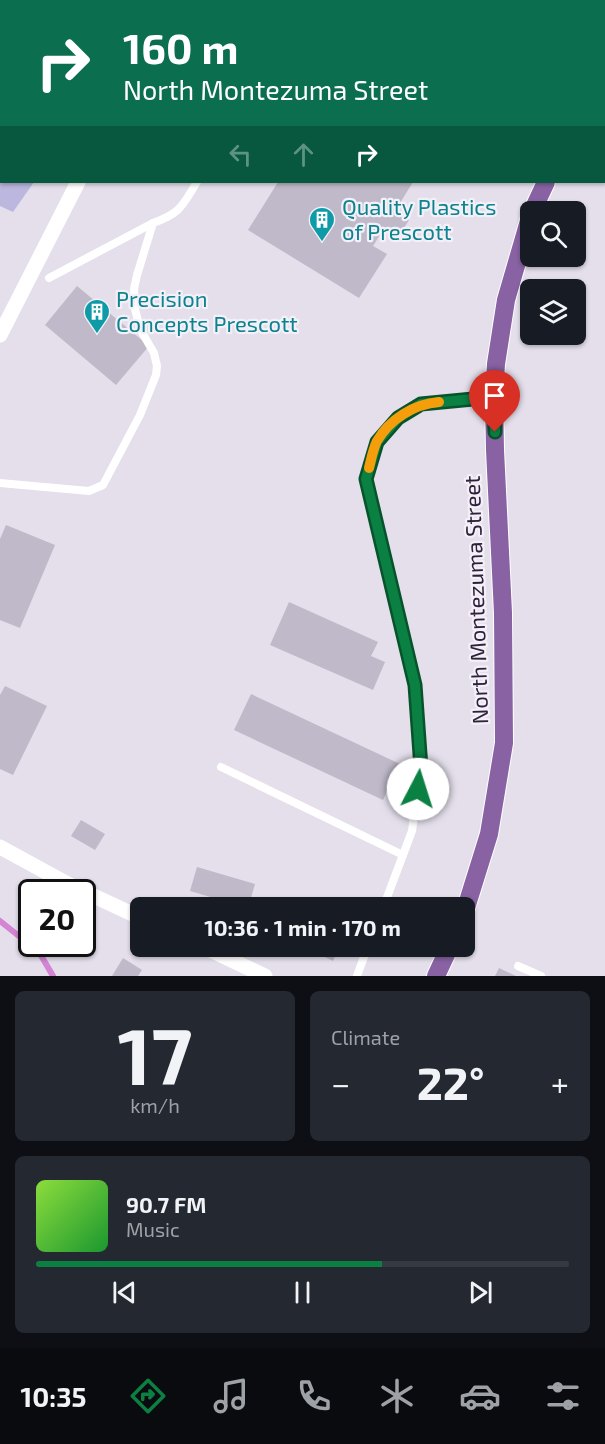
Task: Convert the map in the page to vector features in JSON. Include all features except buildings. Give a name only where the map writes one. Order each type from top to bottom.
[{"type":"main road","name":"North Montezuma Street","points":[[537,201],[546,183]]},
{"type":"main road","name":"North Montezuma Street","points":[[469,897],[489,834],[504,743],[503,613],[494,397],[496,364],[506,300],[520,253]]},
{"type":"main road","points":[[436,976],[445,957]]},
{"type":"street","points":[[0,335],[77,183]]},
{"type":"street","points":[[0,847],[66,883],[130,913]]},
{"type":"street","points":[[225,957],[265,976]]},
{"type":"lane","points":[[49,278],[153,223],[171,216],[182,205],[196,183]]},
{"type":"lane","points":[[0,483],[89,491],[103,485],[140,415],[156,375],[157,366],[154,353],[140,329],[135,309],[134,289],[153,223]]},
{"type":"lane","points":[[387,897],[412,831],[421,768],[415,685],[366,479],[377,442],[398,418],[421,404],[494,397]]},
{"type":"lane","points":[[221,767],[403,855]]},
{"type":"lane","points":[[357,976],[364,957]]},
{"type":"lane","points":[[518,966],[541,976]]},
{"type":"shaded area","points":[[0,183],[33,183],[13,212],[0,206]]},
{"type":"waterway","points":[[0,921],[39,952],[53,976]]},
{"type":"slow traffic","points":[[369,468],[377,442],[398,418],[421,404],[439,402]]},
{"type":"place","name":"Quality Plastics of Prescott","points":[[322,243]]},
{"type":"place","name":"Precision Concepts Prescott","points":[[97,335]]},
{"type":"route","points":[[418,789],[421,768],[415,685],[366,479],[377,442],[398,418],[421,404],[494,397],[495,432]]}]
